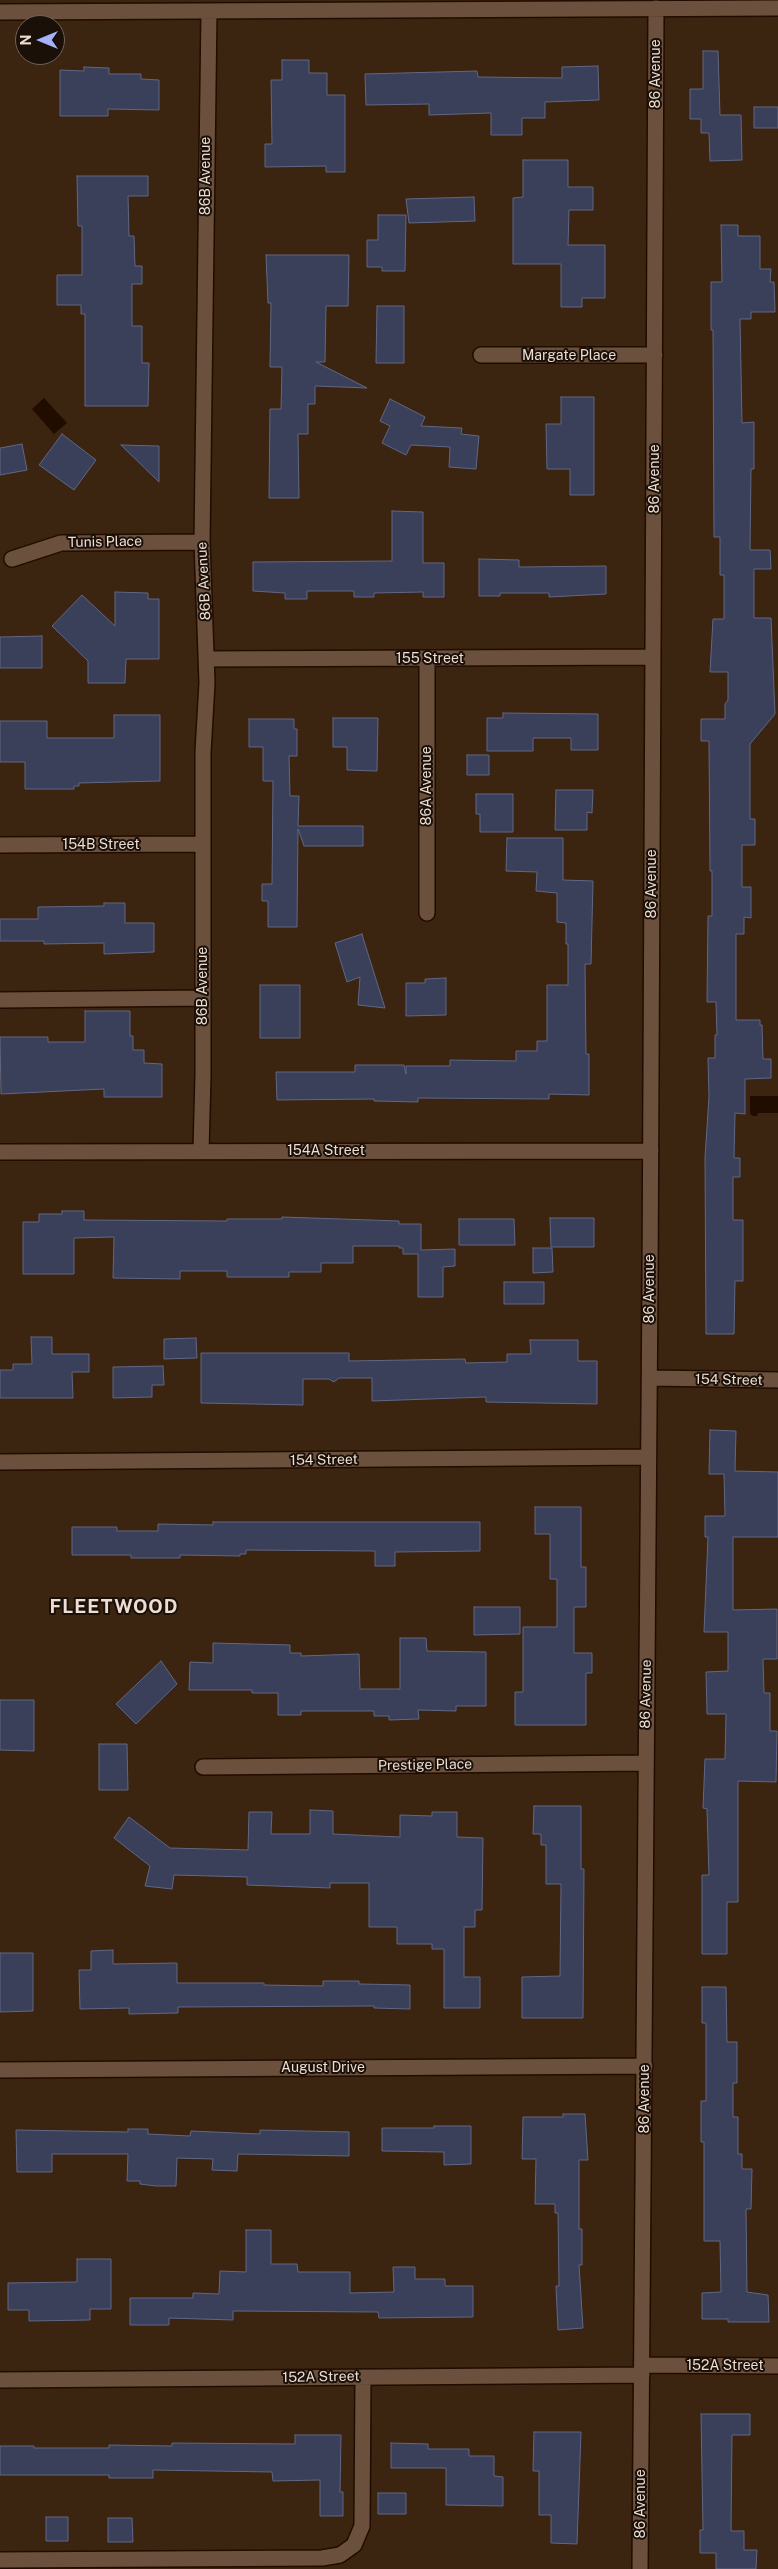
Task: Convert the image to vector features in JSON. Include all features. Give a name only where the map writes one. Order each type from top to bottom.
[{"type":"street","name":"86 Avenue","points":[[640,2569],[650,1378],[656,355],[656,8]]},
{"type":"street","points":[[0,12],[778,8]]},
{"type":"street","name":"86B Avenue","points":[[201,1151],[203,998],[202,844],[207,659],[202,542],[209,11]]},
{"type":"street","name":"Margate Place","points":[[482,356],[656,355]]},
{"type":"street","name":"Tunis Place","points":[[12,559],[61,543],[202,542]]},
{"type":"street","name":"155 Street","points":[[207,659],[653,658]]},
{"type":"street","name":"86A Avenue","points":[[427,913],[428,659]]},
{"type":"street","name":"154B Street","points":[[0,845],[202,844]]},
{"type":"street","points":[[0,1000],[203,998]]},
{"type":"street","name":"154A Street","points":[[0,1152],[651,1151]]},
{"type":"street","name":"154 Street","points":[[650,1378],[778,1380]]},
{"type":"street","name":"154 Street","points":[[0,1462],[648,1457]]},
{"type":"street","name":"Prestige Place","points":[[204,1767],[646,1763]]},
{"type":"street","name":"August Drive","points":[[0,2070],[645,2066]]},
{"type":"street","name":"152A Street","points":[[0,2380],[363,2377],[778,2366]]},
{"type":"street","points":[[0,2560],[322,2558],[340,2555],[354,2545],[359,2536],[364,2514],[363,2377]]},
{"type":"shaded area","points":[[44,398],[67,423],[54,434],[32,409]]},
{"type":"shaded area","points":[[750,1096],[778,1096],[778,1113],[758,1113],[757,1116],[752,1116],[750,1113]]},
{"type":"building","points":[[703,51],[718,51],[720,115],[741,115],[742,160],[710,161],[709,133],[701,133],[701,119],[690,119],[690,89],[703,89]]},
{"type":"building","points":[[282,60],[309,60],[309,73],[327,73],[327,95],[345,95],[345,172],[326,172],[326,166],[265,167],[265,144],[272,144],[271,80],[282,80]]},
{"type":"building","points":[[598,66],[599,100],[545,102],[545,118],[522,118],[522,135],[491,135],[491,113],[429,115],[429,104],[366,105],[365,74],[477,71],[478,77],[562,78],[562,67]]},
{"type":"building","points":[[84,67],[109,68],[109,74],[141,74],[141,79],[159,80],[159,110],[108,109],[108,116],[60,116],[60,70],[84,71]]},
{"type":"building","points":[[754,107],[778,107],[778,128],[754,128]]},
{"type":"building","points":[[523,160],[568,160],[568,187],[593,187],[593,210],[569,210],[568,245],[605,245],[605,298],[582,298],[582,307],[561,307],[561,264],[513,264],[513,198],[523,197]]},
{"type":"building","points":[[77,176],[148,176],[148,196],[128,196],[129,236],[134,236],[135,266],[142,266],[142,284],[132,284],[132,326],[142,326],[142,363],[149,363],[148,406],[85,406],[85,314],[81,314],[81,305],[57,305],[57,275],[82,275],[82,226],[78,226]]},
{"type":"building","points":[[474,197],[475,221],[409,223],[406,199]]},
{"type":"building","points":[[378,215],[406,215],[405,271],[382,271],[382,267],[367,267],[367,240],[378,240]]},
{"type":"building","points":[[721,225],[738,225],[738,236],[760,236],[760,269],[771,269],[770,282],[774,282],[775,312],[751,312],[751,319],[740,319],[742,423],[754,422],[754,469],[751,469],[750,550],[770,550],[771,569],[754,569],[754,618],[771,618],[775,714],[750,744],[750,819],[755,819],[755,845],[742,845],[742,887],[751,887],[751,918],[744,917],[744,934],[736,934],[736,1020],[760,1020],[760,1025],[762,1025],[763,1059],[771,1059],[771,1078],[745,1079],[745,1114],[735,1113],[734,1158],[740,1158],[740,1177],[733,1177],[733,1220],[743,1220],[743,1281],[735,1281],[734,1334],[706,1334],[705,1158],[709,1096],[708,1058],[715,1058],[715,1035],[717,1035],[716,1002],[707,1002],[708,916],[712,916],[712,871],[710,871],[709,741],[701,741],[701,719],[725,719],[725,704],[728,700],[728,672],[710,672],[713,619],[724,619],[724,575],[720,575],[720,537],[714,537],[713,330],[711,330],[711,282],[722,282]]},
{"type":"building","points":[[266,255],[349,255],[348,306],[326,306],[325,362],[316,362],[367,388],[315,386],[315,404],[308,404],[308,434],[298,434],[299,498],[269,498],[270,409],[281,409],[282,367],[270,367],[271,303],[268,303]]},
{"type":"building","points":[[377,306],[404,306],[404,363],[376,363]]},
{"type":"building","points":[[561,397],[594,397],[594,495],[570,495],[570,469],[547,469],[546,424],[561,424]]},
{"type":"building","points":[[390,399],[425,417],[421,426],[462,428],[461,434],[479,436],[476,469],[449,467],[450,447],[411,445],[406,455],[382,443],[390,426],[380,421]]},
{"type":"building","points":[[62,434],[96,460],[74,490],[39,465]]},
{"type":"building","points":[[22,444],[27,470],[0,475],[0,448]]},
{"type":"building","points":[[121,445],[159,446],[159,482]]},
{"type":"building","points":[[392,511],[423,512],[423,563],[444,563],[444,597],[423,597],[423,592],[374,593],[374,597],[354,597],[354,591],[307,591],[307,599],[285,599],[285,593],[253,591],[253,562],[392,561]]},
{"type":"building","points":[[479,559],[519,560],[519,567],[606,566],[606,594],[549,597],[549,593],[500,593],[500,596],[479,596]]},
{"type":"building","points":[[115,592],[148,593],[148,599],[159,599],[159,659],[126,659],[125,683],[88,683],[88,661],[52,626],[82,595],[115,626]]},
{"type":"building","points":[[42,636],[42,668],[0,668],[0,637]]},
{"type":"building","points":[[503,713],[598,714],[598,750],[571,750],[571,738],[533,738],[533,751],[487,751],[487,718],[503,718]]},
{"type":"building","points":[[114,715],[160,715],[160,781],[79,783],[79,786],[74,786],[74,789],[25,789],[25,762],[0,762],[0,721],[47,721],[47,738],[114,738]]},
{"type":"building","points":[[333,718],[378,718],[377,771],[347,770],[347,747],[333,747]]},
{"type":"building","points":[[249,719],[294,719],[294,729],[297,729],[297,756],[289,756],[290,796],[299,796],[298,826],[363,826],[363,846],[304,846],[298,829],[297,927],[268,927],[268,901],[262,901],[262,884],[272,884],[273,781],[263,781],[263,747],[249,747]]},
{"type":"building","points":[[467,755],[489,755],[489,775],[467,775]]},
{"type":"building","points":[[556,790],[593,790],[592,813],[587,812],[587,830],[555,830]]},
{"type":"building","points":[[476,794],[513,794],[513,832],[480,832],[480,814],[476,814]]},
{"type":"building","points":[[507,838],[563,838],[563,880],[593,881],[591,964],[585,964],[586,1054],[589,1054],[589,1095],[549,1094],[549,1099],[418,1098],[418,1102],[374,1101],[374,1099],[277,1100],[276,1072],[355,1072],[355,1065],[404,1065],[406,1074],[406,1066],[450,1066],[450,1060],[516,1061],[516,1051],[537,1051],[537,1041],[547,1041],[547,985],[568,985],[566,923],[557,922],[557,893],[536,891],[537,872],[506,871]]},
{"type":"building","points":[[104,903],[125,903],[125,923],[154,923],[154,952],[104,954],[104,943],[44,944],[44,941],[0,941],[0,919],[38,919],[38,907],[104,906]]},
{"type":"building","points":[[362,934],[385,1008],[358,1005],[360,977],[347,982],[335,943]]},
{"type":"building","points":[[446,978],[446,1015],[406,1016],[406,983],[425,983],[425,979]]},
{"type":"building","points":[[260,985],[300,985],[300,1038],[260,1038]]},
{"type":"building","points":[[85,1011],[130,1011],[130,1036],[133,1036],[133,1050],[144,1050],[144,1063],[162,1064],[162,1097],[104,1097],[104,1089],[1,1094],[0,1037],[48,1037],[48,1042],[85,1042]]},
{"type":"building","points":[[62,1211],[84,1211],[84,1220],[227,1221],[227,1219],[282,1219],[282,1217],[399,1221],[399,1224],[421,1224],[421,1250],[455,1249],[455,1266],[443,1267],[443,1297],[418,1297],[418,1254],[403,1254],[403,1248],[399,1248],[399,1246],[353,1246],[353,1263],[321,1263],[321,1272],[289,1272],[289,1277],[227,1277],[227,1271],[180,1271],[180,1279],[113,1278],[114,1237],[74,1238],[74,1274],[23,1274],[23,1222],[39,1222],[39,1214],[62,1214]]},
{"type":"building","points":[[550,1218],[594,1218],[594,1247],[551,1247]]},
{"type":"building","points":[[459,1219],[514,1219],[515,1245],[459,1245]]},
{"type":"building","points":[[533,1248],[552,1248],[553,1272],[533,1273]]},
{"type":"building","points":[[504,1282],[544,1282],[544,1304],[504,1304]]},
{"type":"building","points":[[31,1337],[52,1337],[52,1354],[89,1354],[89,1372],[72,1372],[73,1398],[0,1398],[0,1370],[13,1370],[13,1364],[32,1364]]},
{"type":"building","points":[[196,1338],[197,1358],[164,1359],[164,1339]]},
{"type":"building","points":[[530,1340],[578,1340],[578,1361],[597,1361],[597,1404],[486,1402],[486,1397],[372,1401],[372,1378],[339,1378],[334,1382],[329,1379],[303,1379],[303,1405],[201,1403],[201,1353],[349,1353],[349,1361],[465,1359],[466,1363],[507,1362],[507,1354],[531,1354]]},
{"type":"building","points":[[163,1366],[164,1385],[152,1385],[152,1397],[113,1398],[113,1367]]},
{"type":"building","points":[[710,1430],[736,1431],[735,1471],[778,1472],[778,1537],[733,1537],[733,1610],[777,1609],[777,1659],[763,1659],[764,1693],[770,1693],[770,1731],[777,1731],[776,1782],[738,1781],[738,1902],[727,1902],[727,1954],[702,1954],[702,1875],[709,1875],[707,1809],[703,1808],[705,1759],[725,1759],[726,1714],[707,1714],[706,1672],[728,1671],[728,1632],[704,1632],[708,1537],[705,1537],[705,1516],[725,1516],[724,1474],[709,1474]]},
{"type":"building","points":[[535,1507],[581,1507],[581,1567],[586,1567],[586,1607],[574,1607],[574,1653],[592,1653],[592,1673],[586,1673],[586,1725],[515,1725],[515,1692],[523,1692],[523,1627],[557,1627],[557,1579],[550,1579],[550,1534],[535,1534]]},
{"type":"building","points":[[213,1522],[480,1522],[480,1551],[395,1552],[395,1566],[375,1566],[375,1551],[246,1550],[246,1554],[240,1554],[240,1556],[180,1555],[180,1558],[131,1558],[131,1555],[72,1555],[72,1527],[117,1527],[117,1531],[158,1531],[158,1524],[213,1525]]},
{"type":"building","points":[[474,1607],[520,1607],[520,1634],[474,1635]]},
{"type":"building","points":[[400,1638],[426,1638],[427,1651],[486,1652],[486,1706],[456,1706],[456,1711],[418,1710],[419,1719],[389,1720],[389,1716],[374,1716],[374,1711],[301,1711],[301,1715],[278,1715],[278,1693],[252,1693],[252,1690],[189,1690],[190,1662],[213,1663],[213,1643],[290,1645],[290,1653],[301,1653],[301,1656],[359,1654],[360,1689],[400,1689]]},
{"type":"building","points":[[161,1661],[177,1684],[136,1724],[116,1704]]},
{"type":"building","points":[[0,1700],[34,1700],[34,1751],[0,1750]]},
{"type":"building","points":[[99,1744],[127,1744],[128,1790],[99,1790]]},
{"type":"building","points":[[534,1806],[581,1806],[581,1869],[584,1869],[583,2018],[522,2018],[522,1977],[560,1976],[561,1884],[546,1884],[546,1845],[541,1845],[541,1834],[533,1834]]},
{"type":"building","points":[[310,1810],[333,1811],[333,1834],[400,1837],[400,1815],[432,1816],[432,1812],[457,1812],[457,1837],[483,1838],[482,1910],[475,1910],[475,1927],[464,1927],[464,1977],[480,1977],[480,2008],[444,2008],[444,1949],[432,1949],[432,1944],[397,1944],[397,1927],[369,1927],[369,1883],[330,1883],[330,1888],[247,1885],[247,1877],[174,1875],[172,1889],[145,1886],[150,1866],[114,1838],[129,1817],[170,1848],[248,1850],[249,1812],[272,1812],[271,1834],[310,1834]]},
{"type":"building","points":[[113,1950],[113,1964],[177,1963],[177,1983],[264,1983],[264,1985],[323,1986],[323,1981],[359,1981],[359,1984],[410,1985],[410,2009],[374,2008],[374,2006],[178,2007],[178,2013],[129,2014],[129,2008],[80,2009],[79,1970],[91,1970],[91,1951]]},
{"type":"building","points":[[0,1953],[33,1953],[33,2011],[0,2012]]},
{"type":"building","points":[[702,1987],[726,1987],[727,2042],[737,2042],[737,2083],[733,2083],[733,2117],[738,2117],[738,2154],[742,2154],[742,2169],[752,2169],[751,2209],[746,2209],[747,2292],[768,2295],[769,2322],[728,2322],[728,2319],[702,2319],[702,2293],[721,2292],[720,2241],[704,2241],[704,2142],[701,2142],[701,2101],[706,2101],[706,2023],[702,2023]]},
{"type":"building","points":[[563,2114],[585,2114],[588,2160],[579,2160],[579,2229],[582,2229],[582,2265],[579,2265],[583,2328],[558,2330],[556,2286],[559,2286],[558,2213],[555,2213],[555,2204],[535,2204],[536,2159],[522,2159],[523,2117],[563,2117]]},
{"type":"building","points":[[434,2126],[471,2126],[471,2164],[444,2165],[444,2152],[382,2151],[382,2128],[434,2128]]},
{"type":"building","points":[[128,2129],[148,2129],[148,2134],[190,2136],[191,2131],[260,2134],[260,2130],[349,2132],[349,2156],[238,2154],[237,2171],[212,2170],[213,2159],[177,2158],[176,2186],[156,2186],[140,2184],[140,2181],[127,2181],[128,2154],[52,2154],[52,2172],[17,2172],[16,2130],[128,2132]]},
{"type":"building","points":[[246,2230],[271,2230],[271,2264],[297,2264],[298,2272],[350,2272],[350,2293],[394,2292],[393,2267],[415,2267],[415,2279],[445,2279],[445,2286],[473,2286],[473,2317],[379,2318],[378,2312],[233,2311],[233,2320],[169,2318],[169,2325],[130,2325],[130,2298],[193,2298],[193,2293],[219,2294],[220,2271],[246,2272]]},
{"type":"building","points":[[77,2259],[111,2259],[111,2309],[90,2309],[90,2320],[29,2321],[29,2310],[8,2310],[8,2283],[77,2282]]},
{"type":"building","points":[[701,2414],[750,2414],[750,2435],[732,2435],[731,2531],[744,2531],[744,2550],[757,2550],[756,2569],[716,2569],[716,2553],[700,2553],[700,2530],[703,2530]]},
{"type":"building","points":[[534,2432],[581,2432],[577,2544],[551,2543],[551,2515],[539,2515],[539,2471],[533,2471]]},
{"type":"building","points":[[295,2435],[341,2435],[340,2492],[343,2492],[343,2516],[320,2516],[320,2480],[273,2481],[272,2472],[153,2470],[153,2478],[109,2478],[109,2475],[0,2475],[0,2446],[109,2448],[109,2445],[172,2446],[172,2443],[295,2444]]},
{"type":"building","points":[[391,2443],[428,2444],[428,2449],[469,2449],[469,2456],[494,2456],[494,2476],[503,2477],[503,2506],[446,2505],[446,2468],[391,2468]]},
{"type":"building","points":[[378,2493],[406,2493],[406,2514],[378,2514]]},
{"type":"building","points":[[46,2517],[68,2517],[68,2541],[46,2541]]},
{"type":"building","points":[[108,2518],[132,2518],[133,2542],[108,2542]]},
{"type":"district","name":"FLEETWOOD","points":[[114,1607]]}]
